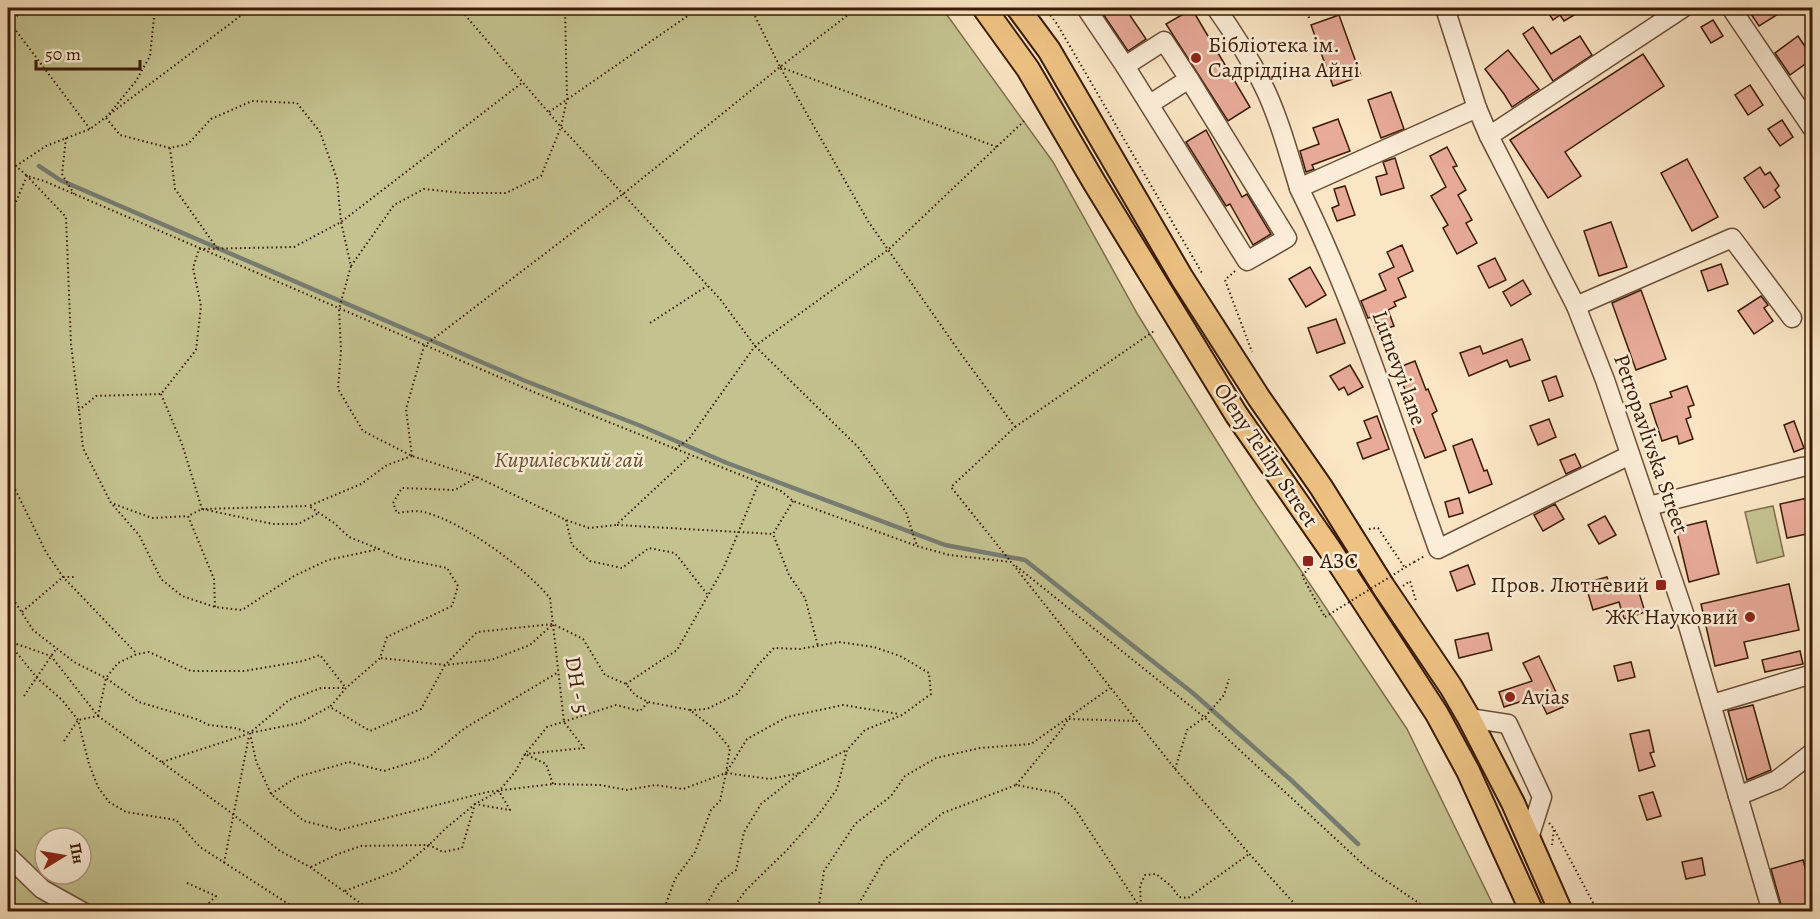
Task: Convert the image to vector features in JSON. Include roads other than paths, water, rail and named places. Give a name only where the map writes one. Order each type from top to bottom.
[{"type":"main road","name":"Oleny Telihy Street","points":[[984,8],[1028,69],[1094,183],[1236,414],[1329,548],[1437,714],[1479,793],[1532,912]]},
{"type":"main road","name":"Oleny Telihy Street","points":[[1018,8],[1050,50],[1188,288],[1451,687],[1529,838],[1561,912]]},
{"type":"street","points":[[1086,8],[1150,104],[1247,261],[1287,238],[1164,41],[1125,66]]},
{"type":"street","points":[[1216,8],[1235,34],[1263,85],[1285,142],[1299,188],[1478,108]]},
{"type":"street","name":"Petropavlivska Street","points":[[1444,8],[1489,136],[1576,306],[1605,380],[1687,622],[1772,912]]},
{"type":"street","points":[[1489,136],[1683,8]]},
{"type":"street","points":[[1731,8],[1812,128]]},
{"type":"street","points":[[1150,104],[1189,79]]},
{"type":"street","name":"Lutnevyi lane","points":[[1299,188],[1323,237],[1352,309],[1438,549],[1630,455]]},
{"type":"street","points":[[1576,306],[1732,238],[1791,318]]},
{"type":"street","points":[[1649,507],[1812,466]]},
{"type":"street","points":[[1712,704],[1809,675]]},
{"type":"street","points":[[1469,718],[1508,724],[1542,796],[1529,838]]},
{"type":"street","points":[[1738,796],[1777,780],[1812,753]]},
{"type":"street","points":[[8,856],[42,889],[83,912]]},
{"type":"waterway","points":[[39,166],[60,180],[523,380],[641,426],[727,463],[945,545],[1025,560],[1194,694],[1291,780],[1358,844]]},
{"type":"place","name":"Бібліотека ім. Садріддіна Айні","points":[[1196,58]]},
{"type":"place","name":"АЗС","points":[[1308,561]]},
{"type":"place","name":"Пров. Лютневий","points":[[1661,585]]},
{"type":"place","name":"ЖК Науковий","points":[[1750,617]]},
{"type":"place","name":"Avias","points":[[1510,697]]},
{"type":"park label","name":"Кирилівський гай","points":[[569,460]]}]
